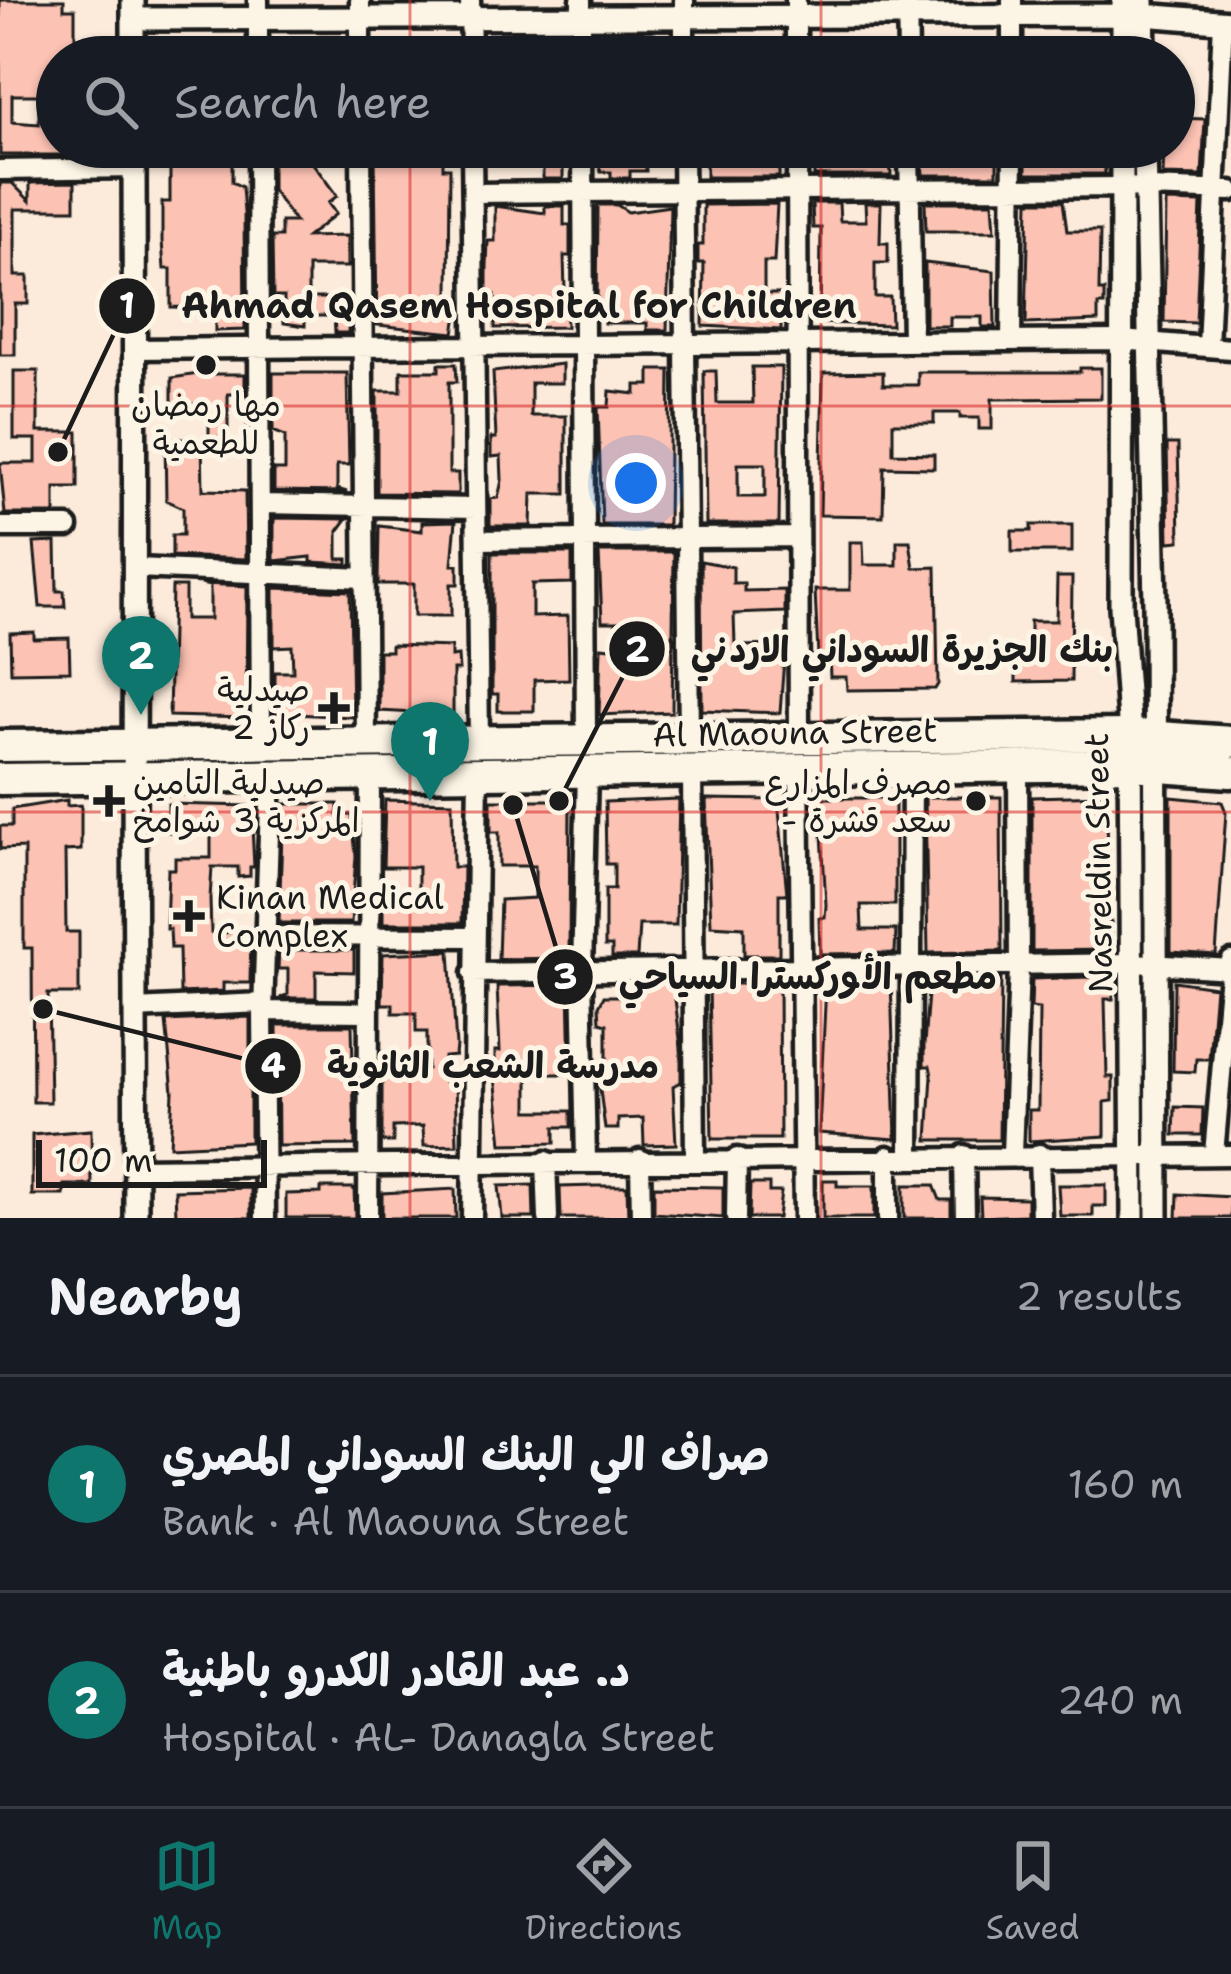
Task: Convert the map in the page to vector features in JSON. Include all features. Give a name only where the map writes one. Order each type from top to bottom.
[{"type":"highway","points":[[799,753],[1142,751],[1231,742]]},
{"type":"highway","points":[[0,746],[261,743],[368,758]]},
{"type":"highway","name":"Al Maouna Street","points":[[0,779],[271,775],[368,758],[799,753],[912,767],[1018,766],[1142,751],[1231,772]]},
{"type":"street","points":[[133,10],[1133,7],[1220,16],[1224,191],[1208,347]]},
{"type":"street","points":[[0,170],[36,167]]},
{"type":"street","points":[[134,168],[136,568],[130,744],[136,1218]]},
{"type":"street","points":[[258,168],[261,743]]},
{"type":"street","points":[[361,168],[368,1218]]},
{"type":"street","points":[[472,168],[479,894],[473,937],[472,1218]]},
{"type":"street","points":[[583,168],[586,1160]]},
{"type":"street","points":[[683,168],[695,1159]]},
{"type":"street","points":[[797,168],[796,537],[804,1218]]},
{"type":"street","points":[[910,168],[911,342]]},
{"type":"street","points":[[1011,341],[1013,168]]},
{"type":"street","name":"Nasreldin Street","points":[[1122,168],[1120,607],[1142,751]]},
{"type":"street","name":"Nasreldin Street","points":[[1145,168],[1144,965],[1157,1218]]},
{"type":"street","points":[[473,193],[1122,187],[1224,191]]},
{"type":"street","points":[[135,349],[1120,340],[1231,349]]},
{"type":"street","points":[[260,504],[476,508]]},
{"type":"street","points":[[0,527],[68,527]]},
{"type":"street","points":[[477,540],[796,537]]},
{"type":"street","points":[[136,568],[258,577],[364,578]]},
{"type":"street","points":[[1012,1154],[1019,969],[1018,766]]},
{"type":"street","points":[[910,1156],[912,767]]},
{"type":"street","points":[[265,1218],[264,936],[271,775]]},
{"type":"street","points":[[264,936],[473,937]]},
{"type":"street","name":"Nasreldin Street","points":[[1133,1218],[1144,965]]},
{"type":"street","points":[[135,1168],[1222,1155],[1231,967],[693,966],[473,973]]},
{"type":"street","points":[[134,1009],[262,1003],[263,1011]]},
{"type":"street","points":[[263,1011],[368,1012]]},
{"type":"street","points":[[1039,1154],[1041,1218]]},
{"type":"street","points":[[964,1155],[965,1218]]},
{"type":"street","points":[[888,1156],[888,1218]]},
{"type":"street","points":[[736,1218],[737,1158]]},
{"type":"street","points":[[640,1159],[641,1218]]},
{"type":"street","points":[[546,1161],[548,1218]]},
{"type":"building","points":[[0,0],[64,0],[64,9],[75,9],[75,36],[36,36],[36,95],[12,95],[12,122],[36,124],[36,155],[0,155]]},
{"type":"building","points":[[1195,119],[1205,119],[1202,176],[1163,175],[1163,168],[1195,168]]},
{"type":"building","points":[[170,168],[232,168],[232,182],[242,187],[245,330],[215,331],[215,308],[171,307],[171,269],[164,269],[162,241],[162,202],[170,202]]},
{"type":"building","points":[[272,168],[316,168],[337,196],[328,203],[336,214],[307,237],[347,236],[347,267],[308,267],[308,298],[349,298],[348,333],[335,333],[334,316],[305,316],[305,326],[284,323],[284,297],[273,297],[272,237],[281,237],[281,222],[295,222],[272,190]]},
{"type":"building","points":[[375,168],[450,168],[449,297],[460,297],[454,333],[377,325]]},
{"type":"building","points":[[543,168],[563,168],[563,179],[543,179]]},
{"type":"building","points":[[600,168],[646,168],[630,171],[630,178],[611,178],[611,172]]},
{"type":"building","points":[[706,168],[779,168],[779,177],[706,177]]},
{"type":"building","points":[[814,168],[891,168],[891,176],[814,176]]},
{"type":"building","points":[[923,168],[997,168],[997,175],[923,175]]},
{"type":"building","points":[[1026,168],[1105,168],[1105,174],[1026,174]]},
{"type":"building","points":[[75,182],[75,209],[15,209],[15,276],[28,276],[28,304],[15,304],[15,355],[0,355],[0,183],[12,183],[30,201],[30,183]]},
{"type":"building","points":[[1029,201],[1063,201],[1067,231],[1100,231],[1099,291],[1104,291],[1104,305],[1098,305],[1098,321],[1026,324]]},
{"type":"building","points":[[925,202],[993,202],[995,231],[926,231]]},
{"type":"building","points":[[1166,202],[1201,203],[1196,323],[1164,322]]},
{"type":"building","points":[[812,203],[839,203],[840,221],[866,221],[865,203],[881,203],[880,243],[888,243],[888,263],[875,263],[875,297],[890,297],[891,325],[820,323],[821,228],[813,228]]},
{"type":"building","points":[[777,204],[774,262],[764,262],[764,294],[781,294],[781,330],[703,326],[704,263],[698,263],[698,245],[703,245],[703,205]]},
{"type":"building","points":[[598,205],[617,205],[628,212],[670,206],[667,330],[647,330],[647,323],[604,323],[604,308],[597,308]]},
{"type":"building","points":[[495,206],[545,213],[545,206],[564,206],[564,225],[570,225],[570,256],[564,256],[566,327],[495,328],[495,295],[487,296],[487,266],[488,241],[495,241]]},
{"type":"building","points":[[925,263],[994,271],[995,327],[982,327],[982,317],[950,317],[950,326],[925,326]]},
{"type":"building","points":[[439,364],[456,364],[457,382],[449,382],[449,473],[458,473],[458,494],[377,493],[377,391],[401,391],[401,371],[439,371]]},
{"type":"building","points":[[562,364],[562,383],[531,383],[531,416],[566,416],[566,494],[532,494],[531,526],[490,526],[490,499],[498,498],[502,480],[501,456],[491,457],[491,438],[496,438],[493,372]]},
{"type":"building","points":[[752,367],[781,367],[779,524],[706,524],[704,371],[716,371],[717,403],[753,403]],"holes":[[[738,464],[765,464],[765,497],[738,497]]]},
{"type":"building","points":[[1080,368],[1101,368],[1101,398],[992,399],[992,429],[979,429],[979,418],[960,418],[960,413],[934,413],[934,423],[893,423],[893,453],[934,454],[934,468],[884,467],[883,516],[820,515],[823,373],[883,372],[883,385],[918,385],[918,372],[1080,372]]},
{"type":"building","points":[[650,370],[670,370],[668,525],[602,525],[598,407],[609,407],[610,391],[636,394],[636,385],[650,385]]},
{"type":"building","points":[[14,371],[38,371],[38,432],[78,432],[78,488],[55,488],[55,514],[5,514],[0,463],[36,463],[36,439],[14,439]]},
{"type":"building","points":[[273,373],[347,373],[349,465],[337,465],[337,489],[347,492],[274,491],[274,470],[285,470],[285,436],[273,431]]},
{"type":"building","points":[[245,374],[245,394],[228,394],[228,437],[209,437],[209,415],[197,415],[197,404],[172,405],[172,378]]},
{"type":"building","points":[[165,439],[202,439],[203,490],[245,491],[246,559],[172,556],[172,535],[183,535],[183,508],[166,500]]},
{"type":"building","points":[[1167,444],[1178,444],[1180,541],[1169,542]]},
{"type":"building","points":[[274,518],[347,519],[338,531],[338,559],[348,559],[348,564],[311,562],[311,557],[274,561]]},
{"type":"building","points":[[456,521],[452,565],[458,565],[458,584],[451,584],[451,616],[414,616],[414,584],[378,584],[379,526],[422,531],[422,522]]},
{"type":"building","points":[[1031,525],[1072,525],[1072,552],[1012,552],[1012,531],[1031,531]]},
{"type":"building","points":[[897,541],[910,541],[914,568],[936,567],[938,684],[935,689],[847,690],[846,677],[830,677],[829,656],[818,656],[815,590],[850,590],[850,542],[863,542],[864,565],[897,565]]},
{"type":"building","points":[[56,542],[57,591],[64,591],[65,607],[40,607],[34,543]]},
{"type":"building","points":[[599,552],[674,552],[672,712],[599,715],[601,647],[637,651],[637,622],[602,622]]},
{"type":"building","points":[[492,553],[572,553],[572,583],[532,584],[532,617],[568,616],[569,679],[534,680],[534,711],[498,711],[498,694],[492,694]]},
{"type":"building","points":[[701,561],[733,567],[733,583],[744,583],[744,591],[785,590],[785,612],[734,614],[735,646],[785,645],[780,713],[702,710]]},
{"type":"building","points":[[1057,577],[1072,577],[1071,681],[1016,682],[1016,648],[1030,648],[1030,621],[1056,621]]},
{"type":"building","points":[[201,584],[247,586],[246,718],[169,716],[172,587],[185,587],[185,619],[210,619],[210,586]]},
{"type":"building","points":[[274,588],[350,591],[352,717],[275,713],[275,672],[293,672],[292,646],[274,647]]},
{"type":"building","points":[[34,632],[34,639],[69,638],[70,671],[11,672],[10,633]]},
{"type":"building","points":[[391,645],[451,647],[451,657],[458,656],[459,670],[453,670],[453,715],[379,711],[379,651],[391,651]]},
{"type":"building","points":[[1106,795],[1109,873],[1101,873],[1102,922],[1111,922],[1110,950],[1032,951],[1032,797]]},
{"type":"building","points":[[925,797],[1001,797],[1002,951],[928,953]]},
{"type":"building","points":[[1171,797],[1222,802],[1226,812],[1216,955],[1171,952]]},
{"type":"building","points":[[820,798],[895,798],[895,905],[861,905],[862,930],[896,930],[895,953],[820,954],[819,918],[825,917],[826,905]]},
{"type":"building","points":[[679,799],[676,925],[639,925],[637,957],[612,957],[612,946],[605,946],[605,889],[614,889],[614,864],[606,864],[605,802]]},
{"type":"building","points":[[706,799],[778,800],[787,894],[779,894],[779,955],[744,955],[744,927],[711,925]]},
{"type":"building","points":[[67,800],[67,806],[81,805],[81,850],[65,851],[66,932],[79,932],[79,994],[48,994],[50,1102],[33,1102],[32,948],[24,948],[24,848],[0,849],[0,826],[12,826],[12,809]]},
{"type":"building","points":[[385,800],[452,802],[453,867],[463,867],[462,923],[383,923],[383,900],[418,900],[418,867],[383,867]]},
{"type":"building","points":[[491,800],[570,800],[569,958],[498,959],[500,900],[535,898],[535,866],[499,866],[499,832],[491,832]]},
{"type":"building","points":[[168,804],[251,806],[254,867],[250,867],[250,876],[238,877],[238,867],[212,867],[210,899],[211,933],[251,932],[250,983],[223,983],[223,991],[180,993],[179,948],[171,948],[170,929],[166,929],[168,869],[175,869],[175,858],[211,858],[211,832],[168,832]]},
{"type":"building","points":[[283,804],[338,804],[338,815],[352,815],[356,856],[351,923],[279,923]]},
{"type":"building","points":[[279,950],[354,950],[354,972],[316,971],[316,998],[280,998],[288,994],[288,969],[278,969]]},
{"type":"building","points":[[450,951],[456,1046],[455,1056],[444,1057],[444,1082],[455,1085],[457,1145],[424,1146],[423,1126],[393,1127],[393,1142],[382,1142],[382,1075],[427,1069],[427,1032],[416,1032],[416,1013],[393,1013],[393,1004],[382,1004],[383,954]]},
{"type":"building","points":[[1090,977],[1113,984],[1113,999],[1105,999],[1107,1077],[1113,1077],[1113,1101],[1105,1102],[1105,1136],[1029,1141],[1029,1110],[1038,1110],[1039,1009],[1031,1008],[1032,979]]},
{"type":"building","points":[[1001,979],[999,1140],[928,1140],[932,1075],[930,1066],[924,1066],[924,1045],[929,980]]},
{"type":"building","points":[[891,980],[896,1139],[819,1133],[826,983]]},
{"type":"building","points":[[1174,981],[1215,987],[1209,1059],[1196,1059],[1195,1072],[1173,1071]]},
{"type":"building","points":[[673,983],[681,1047],[681,1082],[673,1086],[676,1144],[644,1145],[643,1118],[618,1119],[618,1129],[605,1129],[599,1082],[607,1082],[607,1024],[600,1022],[599,1006],[604,996],[619,996],[619,984]]},
{"type":"building","points":[[709,984],[779,984],[780,1139],[712,1139]]},
{"type":"building","points":[[569,985],[571,1074],[528,1074],[528,1111],[571,1111],[571,1127],[555,1127],[555,1143],[502,1144],[495,1076],[495,1051],[500,1051],[497,986]]},
{"type":"building","points":[[250,1017],[250,1142],[170,1146],[173,1092],[166,1021]]},
{"type":"building","points":[[277,1025],[352,1025],[355,1145],[278,1146]]},
{"type":"building","points":[[1175,1107],[1203,1108],[1202,1135],[1174,1135]]},
{"type":"building","points":[[91,1130],[92,1185],[64,1185],[64,1195],[32,1195],[32,1135]]},
{"type":"building","points":[[823,1180],[837,1180],[837,1186],[874,1186],[874,1218],[823,1218]]},
{"type":"building","points":[[750,1184],[769,1184],[769,1192],[781,1192],[778,1218],[749,1218]]},
{"type":"building","points":[[533,1185],[534,1218],[502,1218],[499,1186]]},
{"type":"building","points":[[904,1185],[934,1185],[940,1200],[951,1200],[951,1218],[904,1218]]},
{"type":"building","points":[[1058,1185],[1106,1185],[1106,1206],[1093,1206],[1093,1216],[1060,1216]]},
{"type":"building","points":[[627,1186],[628,1218],[561,1218],[560,1187]]},
{"type":"building","points":[[654,1186],[723,1187],[723,1218],[654,1213]]},
{"type":"building","points":[[251,1188],[251,1218],[176,1216],[175,1190]]},
{"type":"building","points":[[321,1188],[354,1188],[355,1218],[286,1218],[286,1194],[321,1193]]},
{"type":"building","points":[[455,1189],[456,1218],[382,1218],[382,1193]]},
{"type":"building","points":[[1178,1194],[1231,1197],[1231,1218],[1177,1218]]},
{"type":"building","points":[[980,1197],[1027,1198],[1027,1215],[981,1217]]},
{"type":"waterway","points":[[481,1174],[530,1172]]},
{"type":"waterway","points":[[403,1174],[470,1174]]},
{"type":"place","name":"مها رمضان للطعمية","points":[[206,365]]},
{"type":"place","name":"Ahmad Qasem Hospital for Children","points":[[58,452]]},
{"type":"place","name":"صيدلية ركاز 2","points":[[334,708]]},
{"type":"place","name":"د. عبد القادر الكدرو باطنية","points":[[141,715]]},
{"type":"place","name":"صيدلية التامين المركزية 3 شوامخ","points":[[109,801]]},
{"type":"place","name":"صراف الي البنك السوداني المصري","points":[[430,801]]},
{"type":"place","name":"بنك الجزيرة السوداني الاردني","points":[[559,801]]},
{"type":"place","name":"مصرف المزارع - سعد قشرة","points":[[976,801]]},
{"type":"place","name":"مطعم الأوركسترا السياحي","points":[[513,805]]},
{"type":"place","name":"Kinan Medical Complex","points":[[189,916]]},
{"type":"place","name":"مدرسة الشعب الثانوية","points":[[43,1009]]}]
